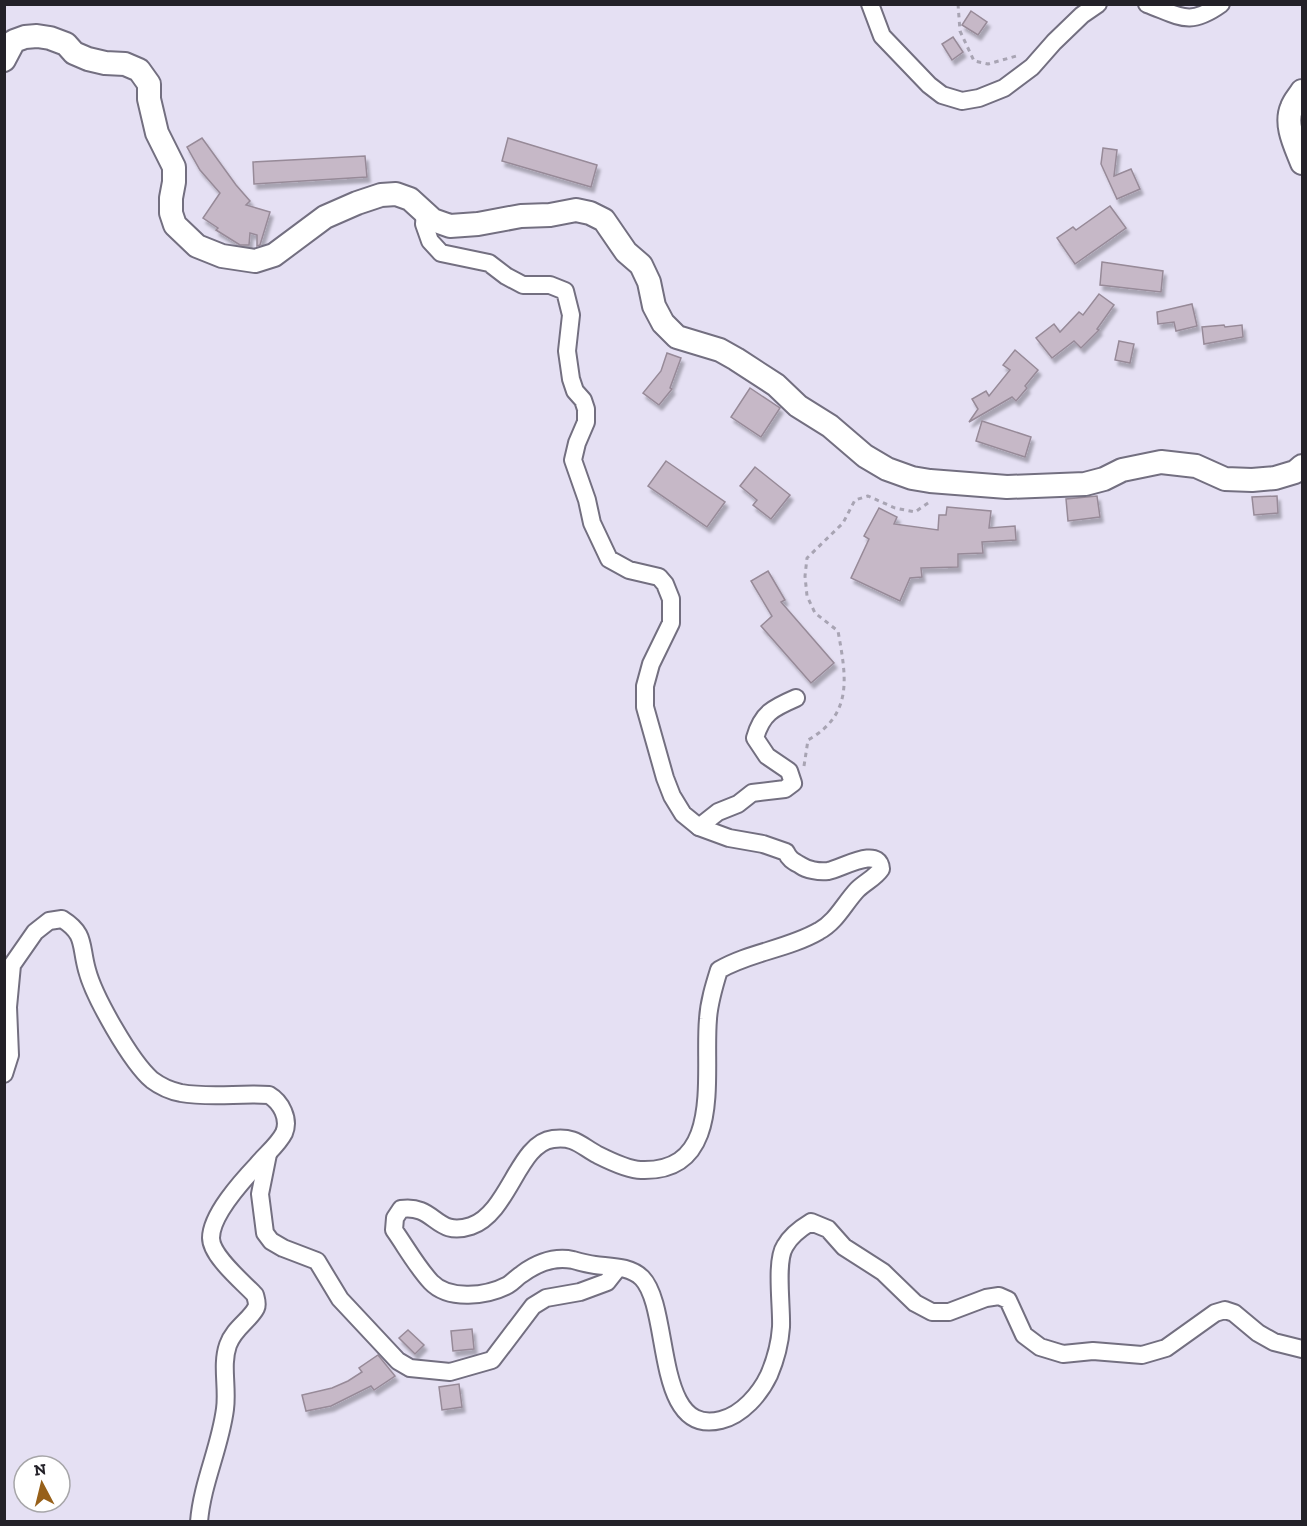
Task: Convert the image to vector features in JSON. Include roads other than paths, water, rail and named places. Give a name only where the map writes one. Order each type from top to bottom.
[{"type":"street","points":[[870,4],[882,36],[929,85],[942,95],[962,101],[979,98],[1004,88],[1032,67],[1082,15],[1098,4]]},
{"type":"street","points":[[1147,4],[1176,16],[1188,18],[1197,18],[1207,14],[1221,4]]},
{"type":"street","points":[[4,60],[14,41],[37,36],[66,44],[74,53],[88,59],[125,64],[138,70],[149,84],[149,99],[155,124],[165,153],[174,167],[171,205],[175,225],[197,246],[222,256],[255,261],[274,255],[325,217],[357,202],[381,195],[396,194],[410,199],[433,220],[450,226],[576,210],[590,213],[604,220],[626,252],[641,265],[649,282],[654,306],[663,322],[677,338],[720,350],[736,359],[776,385],[798,406],[830,426],[865,456],[887,469],[912,478],[1007,487],[1085,484],[1139,465],[1161,462],[1196,466],[1225,479],[1252,480],[1275,478],[1295,472],[1302,466]]},
{"type":"street","points":[[1302,91],[1291,108],[1290,122],[1302,163]]},
{"type":"street","points":[[425,211],[424,224],[430,241],[441,253],[489,263],[523,285],[550,285],[565,291],[571,315],[567,351],[571,379],[586,409],[586,422],[573,460],[587,500],[592,523],[609,559],[629,570],[659,577],[665,584],[671,599],[671,623],[651,664],[645,686],[645,707],[664,778],[683,814],[699,827],[729,838],[763,844],[786,852],[789,858],[806,869],[825,872],[867,858],[878,860],[881,863],[881,869],[876,876],[861,886],[836,917],[821,931],[763,954],[733,962],[719,970],[708,1018],[708,1082],[705,1119],[697,1139],[683,1160],[661,1170],[638,1170],[598,1155],[585,1145],[568,1138],[550,1139],[537,1147],[525,1161],[505,1196],[492,1211],[474,1225],[455,1230],[438,1223],[427,1212],[413,1207],[401,1209],[395,1218],[394,1230],[431,1283],[445,1292],[466,1295],[496,1290],[510,1284],[542,1262],[565,1258],[592,1265],[633,1270],[644,1280],[655,1303],[666,1360],[677,1400],[687,1415],[711,1423],[731,1418],[757,1395],[769,1376],[781,1327],[783,1247],[798,1230],[812,1222],[828,1229],[844,1247],[883,1272],[915,1304],[932,1312],[949,1312],[999,1296],[1008,1299],[1024,1335],[1040,1347],[1063,1353],[1093,1351],[1142,1355],[1166,1348],[1215,1313],[1225,1310],[1274,1342],[1302,1349]]},
{"type":"street","points":[[699,827],[718,813],[738,804],[752,794],[785,789],[793,783],[789,771],[767,756],[755,738],[760,722],[771,711],[796,698]]},
{"type":"street","points":[[4,1074],[10,1055],[8,1007],[12,965],[35,932],[49,921],[62,919],[75,927],[80,936],[87,971],[105,1010],[133,1057],[153,1080],[180,1093],[269,1095],[276,1099],[284,1111],[285,1132],[236,1188],[216,1218],[211,1237],[215,1251],[255,1295],[257,1302],[256,1309],[237,1328],[228,1345],[225,1362],[226,1408],[220,1439],[201,1499],[199,1521]]},
{"type":"street","points":[[268,1154],[260,1194],[265,1233],[283,1248],[318,1261],[340,1299],[398,1361],[410,1368],[450,1372],[492,1360],[533,1306],[546,1298],[580,1292],[607,1282],[618,1268]]}]
